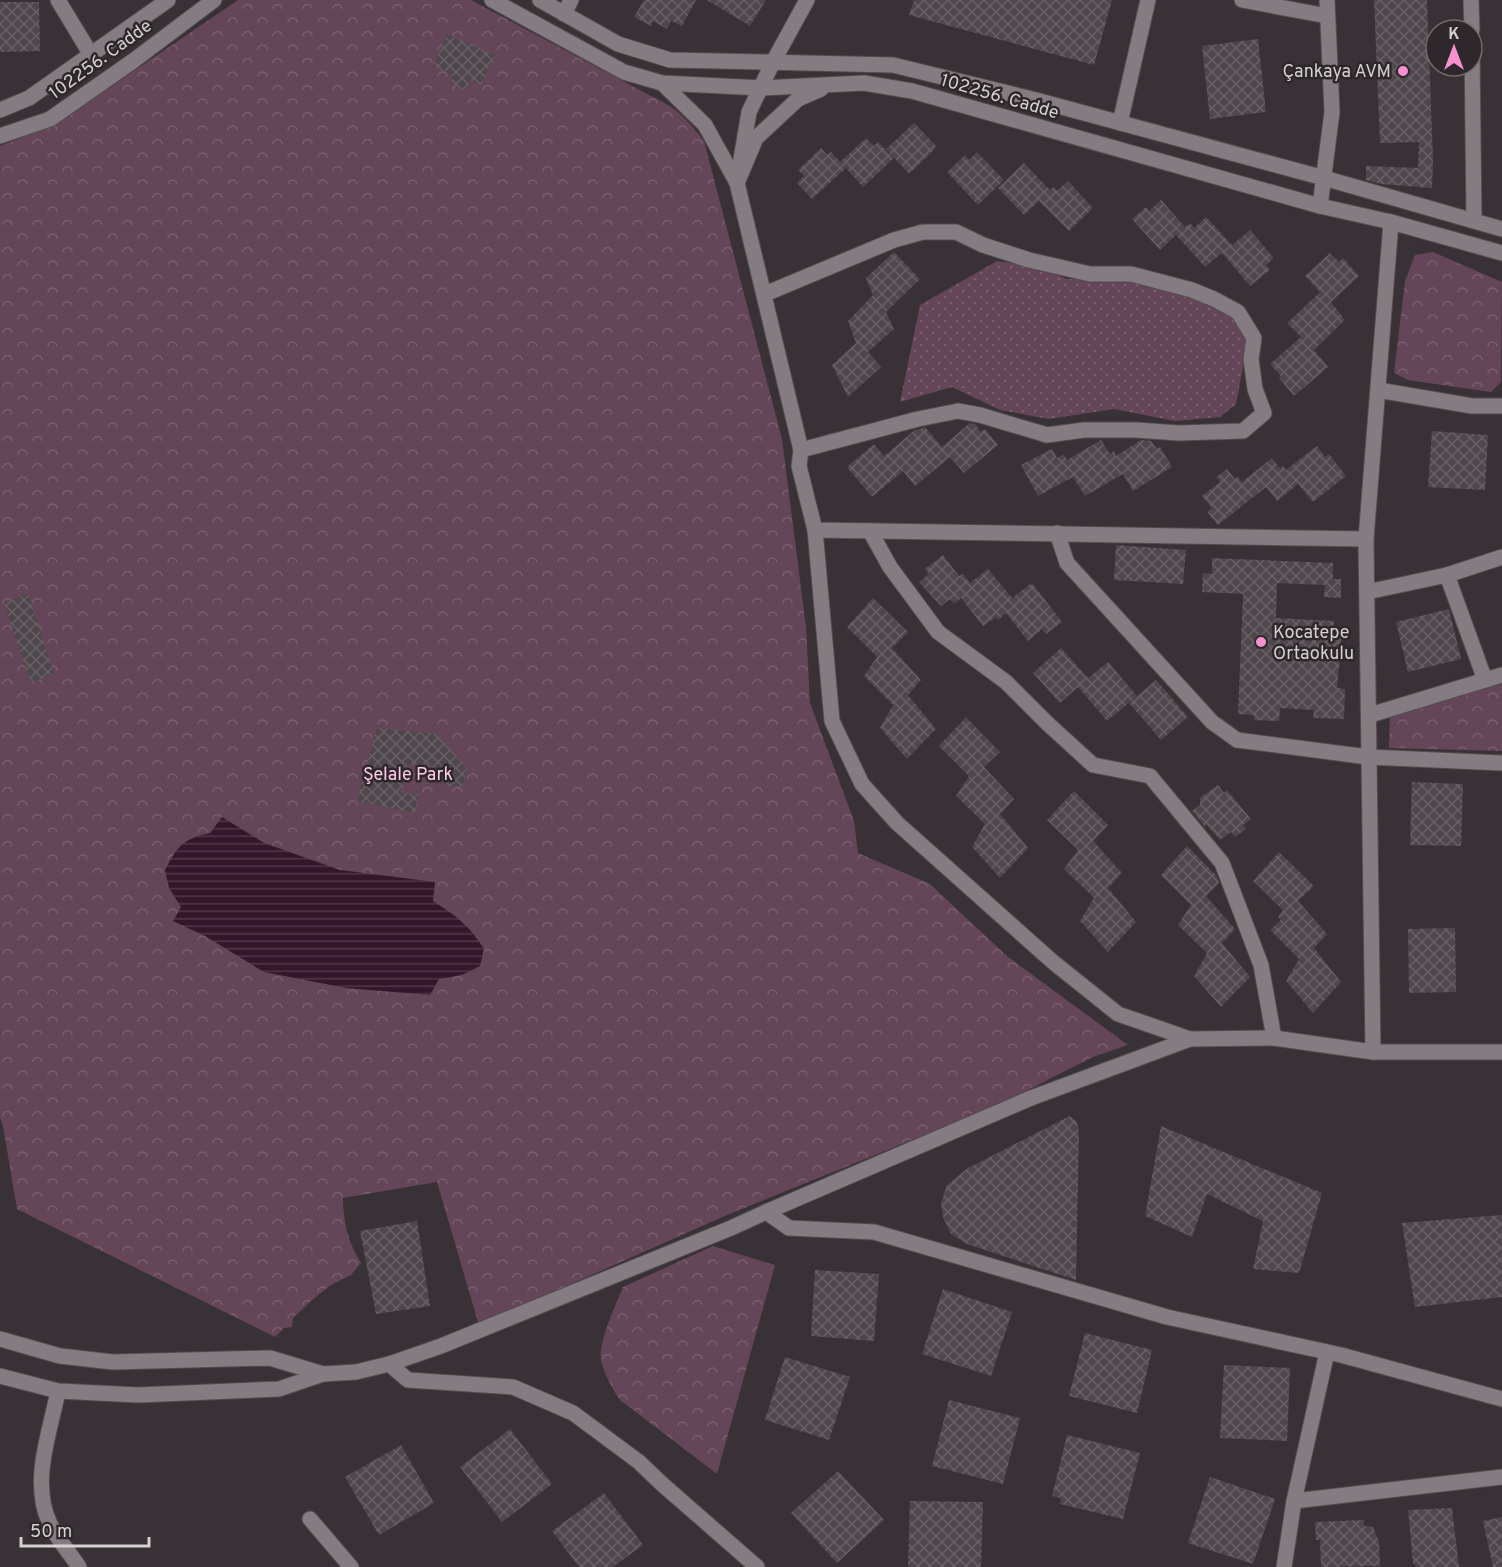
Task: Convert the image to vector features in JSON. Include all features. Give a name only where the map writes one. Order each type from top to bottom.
[{"type":"street","points":[[58,0],[90,53]]},
{"type":"street","name":"102256. Cadde","points":[[0,110],[29,98],[168,0]]},
{"type":"street","name":"102256. Cadde","points":[[0,136],[50,119],[133,61],[214,0]]},
{"type":"street","name":"102256. Cadde","points":[[492,0],[624,72],[662,82],[762,88],[864,83],[912,91],[1320,206],[1391,222],[1502,253]]},
{"type":"street","name":"102256. Cadde","points":[[540,0],[568,7],[618,44],[670,60],[893,65],[1324,177],[1502,229]]},
{"type":"street","points":[[737,183],[749,112],[807,0]]},
{"type":"street","points":[[1120,123],[1148,0]]},
{"type":"street","points":[[1242,0],[1327,16]]},
{"type":"street","points":[[1320,206],[1332,112],[1327,0]]},
{"type":"street","points":[[1471,0],[1472,18]]},
{"type":"street","points":[[1472,78],[1474,221]]},
{"type":"street","points":[[662,82],[705,125],[737,183],[801,450],[799,466],[815,530],[832,721],[862,784],[906,831],[1053,962],[1118,1014],[1190,1039]]},
{"type":"street","points":[[737,183],[756,138],[798,99],[831,85]]},
{"type":"street","points":[[1373,1052],[1366,539],[1391,222]]},
{"type":"street","points":[[765,294],[894,240],[923,232],[956,232],[983,245],[1040,263],[1090,274],[1131,274],[1192,290],[1238,312],[1254,338],[1251,359],[1255,389],[1264,413],[1242,431],[1179,433],[1084,430],[1047,435],[958,411],[918,419],[801,450]]},
{"type":"street","points":[[1378,390],[1472,405],[1502,406]]},
{"type":"street","points":[[815,530],[1366,539]]},
{"type":"street","points":[[870,531],[890,567],[938,632],[1006,682],[1093,765],[1150,777],[1222,864],[1261,965],[1274,1038]]},
{"type":"street","points":[[1056,533],[1066,563],[1212,722],[1237,740],[1368,758],[1502,763]]},
{"type":"street","points":[[1366,592],[1446,575],[1502,556]]},
{"type":"street","points":[[1446,575],[1485,680]]},
{"type":"street","points":[[1370,714],[1502,675]]},
{"type":"street","points":[[0,1376],[58,1390],[138,1395],[279,1389],[323,1374],[356,1372],[389,1364],[452,1342],[731,1228],[1031,1098],[1190,1039],[1274,1038],[1373,1052],[1502,1052]]},
{"type":"street","points":[[766,1212],[789,1228],[874,1233],[1167,1317],[1327,1352],[1502,1399]]},
{"type":"street","points":[[0,1339],[60,1356],[113,1362],[270,1358],[323,1374]]},
{"type":"street","points":[[1284,1567],[1294,1501],[1327,1352]]},
{"type":"street","points":[[389,1364],[408,1380],[513,1387],[573,1413],[639,1462],[758,1567]]},
{"type":"street","points":[[58,1390],[41,1476],[41,1495],[50,1524],[79,1567]]},
{"type":"street","points":[[1294,1501],[1502,1477]]},
{"type":"street","points":[[310,1519],[351,1567]]},
{"type":"green space","name":"Şelale Park","points":[[238,0],[471,0],[660,100],[681,115],[704,141],[782,439],[806,627],[810,703],[854,821],[858,853],[930,884],[1008,957],[1128,1045],[1093,1057],[996,1106],[727,1215],[526,1304],[478,1322],[437,1182],[343,1198],[347,1232],[361,1263],[351,1275],[331,1285],[312,1300],[293,1318],[292,1327],[284,1328],[275,1337],[17,1209],[0,1118],[0,146],[56,124]]},
{"type":"green space","points":[[1433,252],[1502,282],[1501,382],[1491,392],[1408,380],[1394,373],[1405,281],[1415,255]]},
{"type":"green space","points":[[997,261],[1039,267],[1067,279],[1127,280],[1214,299],[1245,320],[1248,340],[1236,404],[1220,417],[1175,421],[1114,409],[1049,419],[1000,410],[952,387],[900,402],[920,305]]},
{"type":"green space","points":[[1502,675],[1502,751],[1389,748],[1390,709]]},
{"type":"green space","points":[[713,1246],[775,1265],[717,1474],[620,1400],[611,1386],[601,1360],[602,1344],[608,1324],[623,1287]]},
{"type":"shaded area","points":[[222,817],[264,843],[340,870],[435,882],[433,901],[462,922],[484,949],[480,966],[462,975],[439,979],[430,995],[346,988],[264,972],[205,936],[173,921],[181,907],[169,888],[165,870],[182,845],[193,838],[210,833]]},
{"type":"building","points":[[644,0],[696,0],[682,26],[671,21],[667,29],[653,21],[651,26],[634,17]]},
{"type":"building","points":[[707,0],[766,0],[750,26]]},
{"type":"building","points":[[914,0],[1112,0],[1094,65],[909,15]]},
{"type":"building","name":"Çankaya AVM","points":[[1374,0],[1427,0],[1428,18],[1424,18],[1424,78],[1430,78],[1432,188],[1381,184],[1366,180],[1366,166],[1418,168],[1419,142],[1380,143]]},
{"type":"building","points":[[0,2],[39,2],[40,51],[0,52]]},
{"type":"building","points":[[447,34],[495,55],[481,85],[470,80],[465,91],[450,83],[453,75],[433,66]]},
{"type":"building","points":[[1258,39],[1266,112],[1210,119],[1202,46]]},
{"type":"building","points":[[914,123],[937,147],[909,174],[886,149]]},
{"type":"building","points":[[866,138],[874,146],[878,142],[894,158],[863,187],[846,168],[812,199],[797,183],[804,176],[798,170],[821,148],[827,155],[831,152],[840,162]]},
{"type":"building","points":[[977,152],[1004,180],[978,205],[947,172],[965,155],[969,160]]},
{"type":"building","points":[[1024,163],[1050,190],[1054,187],[1057,191],[1068,181],[1093,208],[1069,231],[1039,201],[1024,215],[998,188]]},
{"type":"building","points":[[1161,200],[1185,227],[1190,223],[1194,228],[1206,217],[1232,245],[1250,230],[1274,258],[1266,265],[1270,270],[1250,286],[1222,253],[1205,267],[1176,235],[1160,250],[1132,219],[1146,207],[1149,211]]},
{"type":"building","points":[[894,252],[920,279],[886,312],[894,329],[868,352],[881,367],[848,397],[832,365],[856,343],[848,321],[873,295],[866,278]]},
{"type":"building","points":[[1330,253],[1339,262],[1343,258],[1359,276],[1331,302],[1345,320],[1314,350],[1328,367],[1294,396],[1270,364],[1301,337],[1287,323],[1320,292],[1305,276]]},
{"type":"building","points":[[970,423],[975,424],[981,432],[985,429],[998,445],[964,473],[950,457],[915,486],[903,471],[872,497],[847,467],[874,444],[884,456],[915,430],[925,427],[942,447]]},
{"type":"building","points":[[1432,431],[1488,435],[1485,490],[1428,487]]},
{"type":"building","points":[[1101,440],[1110,454],[1114,451],[1116,456],[1141,440],[1151,441],[1157,449],[1160,447],[1172,467],[1133,491],[1123,474],[1085,496],[1073,477],[1038,496],[1021,465],[1052,449],[1057,458],[1064,454],[1067,460]]},
{"type":"building","points":[[1317,446],[1325,457],[1329,454],[1346,476],[1313,502],[1298,484],[1277,501],[1266,487],[1218,525],[1207,512],[1212,508],[1202,496],[1220,482],[1216,477],[1227,469],[1235,479],[1238,477],[1242,482],[1272,458],[1280,468],[1283,466],[1286,470]]},
{"type":"building","points":[[1116,545],[1186,550],[1183,584],[1114,580]]},
{"type":"building","points":[[943,555],[959,576],[963,574],[970,583],[988,569],[1012,598],[1032,583],[1062,622],[1046,634],[1042,629],[1028,641],[1006,613],[998,620],[996,617],[983,626],[961,598],[954,604],[950,599],[941,606],[919,582],[929,574],[925,569]]},
{"type":"building","points":[[1212,558],[1333,563],[1333,579],[1341,579],[1341,598],[1324,597],[1325,585],[1277,583],[1276,618],[1334,621],[1333,637],[1342,637],[1337,688],[1345,689],[1344,719],[1313,718],[1314,710],[1280,708],[1279,721],[1254,720],[1254,715],[1238,714],[1243,594],[1202,592],[1203,573],[1212,574]]},
{"type":"building","points":[[28,594],[54,674],[31,683],[4,603]]},
{"type":"building","points":[[873,598],[908,632],[892,648],[921,680],[908,695],[936,729],[907,759],[880,728],[893,705],[864,676],[877,657],[847,627]]},
{"type":"building","points":[[1449,609],[1461,659],[1408,672],[1396,622]]},
{"type":"building","points":[[1061,648],[1088,678],[1108,662],[1137,696],[1107,721],[1078,687],[1060,703],[1033,673]]},
{"type":"building","points":[[1156,680],[1188,717],[1161,740],[1129,703]]},
{"type":"building","points":[[966,717],[1000,752],[984,767],[1014,799],[1000,814],[1028,848],[1000,878],[972,847],[985,824],[956,796],[969,776],[939,746]]},
{"type":"building","points":[[377,728],[436,734],[468,769],[462,786],[446,786],[426,762],[425,764],[408,765],[401,793],[419,794],[415,813],[357,801]]},
{"type":"building","points":[[1412,782],[1463,784],[1461,846],[1410,845]]},
{"type":"building","points":[[1218,785],[1224,793],[1227,790],[1251,819],[1243,825],[1246,829],[1235,837],[1231,832],[1220,840],[1192,811],[1200,805],[1200,798]]},
{"type":"building","points":[[1074,791],[1108,825],[1093,841],[1122,873],[1108,888],[1136,922],[1108,952],[1080,921],[1094,898],[1064,869],[1078,850],[1047,820]]},
{"type":"building","points":[[1187,846],[1216,875],[1219,883],[1206,896],[1235,929],[1222,943],[1250,977],[1221,1007],[1194,976],[1207,953],[1178,925],[1191,905],[1161,875]]},
{"type":"building","points":[[1279,852],[1314,886],[1298,901],[1327,934],[1314,948],[1341,982],[1313,1013],[1286,981],[1299,959],[1270,930],[1281,920],[1278,917],[1283,910],[1253,881]]},
{"type":"building","points":[[1455,928],[1456,992],[1409,993],[1408,929]]},
{"type":"building","points":[[1070,1116],[1077,1122],[1079,1133],[1076,1280],[967,1244],[951,1234],[943,1217],[941,1203],[947,1185],[968,1168]]},
{"type":"building","points":[[1161,1126],[1322,1193],[1299,1273],[1253,1269],[1263,1221],[1207,1194],[1192,1237],[1145,1216]]},
{"type":"building","points":[[1502,1215],[1502,1297],[1415,1307],[1402,1223]]},
{"type":"building","points":[[417,1221],[430,1306],[376,1314],[360,1231]]},
{"type":"building","points":[[815,1270],[879,1274],[874,1341],[811,1336]]},
{"type":"building","points":[[943,1289],[1012,1312],[991,1376],[922,1354]]},
{"type":"building","points":[[1085,1333],[1152,1350],[1137,1413],[1069,1396]]},
{"type":"building","points":[[785,1357],[850,1377],[829,1440],[765,1420]]},
{"type":"building","points":[[1224,1365],[1290,1368],[1287,1441],[1220,1438]]},
{"type":"building","points":[[949,1400],[1020,1418],[1003,1484],[932,1466]]},
{"type":"building","points":[[510,1429],[552,1484],[502,1522],[460,1467]]},
{"type":"building","points":[[1067,1435],[1140,1453],[1123,1519],[1060,1504],[1061,1498],[1052,1496]]},
{"type":"building","points":[[401,1445],[434,1503],[379,1535],[345,1477]]},
{"type":"building","points":[[838,1471],[884,1520],[837,1563],[791,1513]]},
{"type":"building","points":[[1210,1477],[1275,1499],[1253,1564],[1188,1543]]},
{"type":"building","points":[[604,1493],[643,1545],[613,1567],[579,1567],[552,1531]]},
{"type":"building","points":[[910,1501],[983,1502],[981,1567],[908,1567]]},
{"type":"building","points":[[1452,1508],[1459,1567],[1417,1567],[1413,1563],[1408,1510]]},
{"type":"building","points":[[1502,1517],[1502,1567],[1493,1567],[1483,1521]]},
{"type":"building","points":[[1364,1520],[1364,1526],[1373,1527],[1379,1542],[1380,1566],[1321,1567],[1320,1540],[1316,1540],[1315,1522]]},
{"type":"place","name":"Çankaya AVM","points":[[1403,71]]},
{"type":"place","name":"Kocatepe Ortaokulu","points":[[1261,642]]}]
